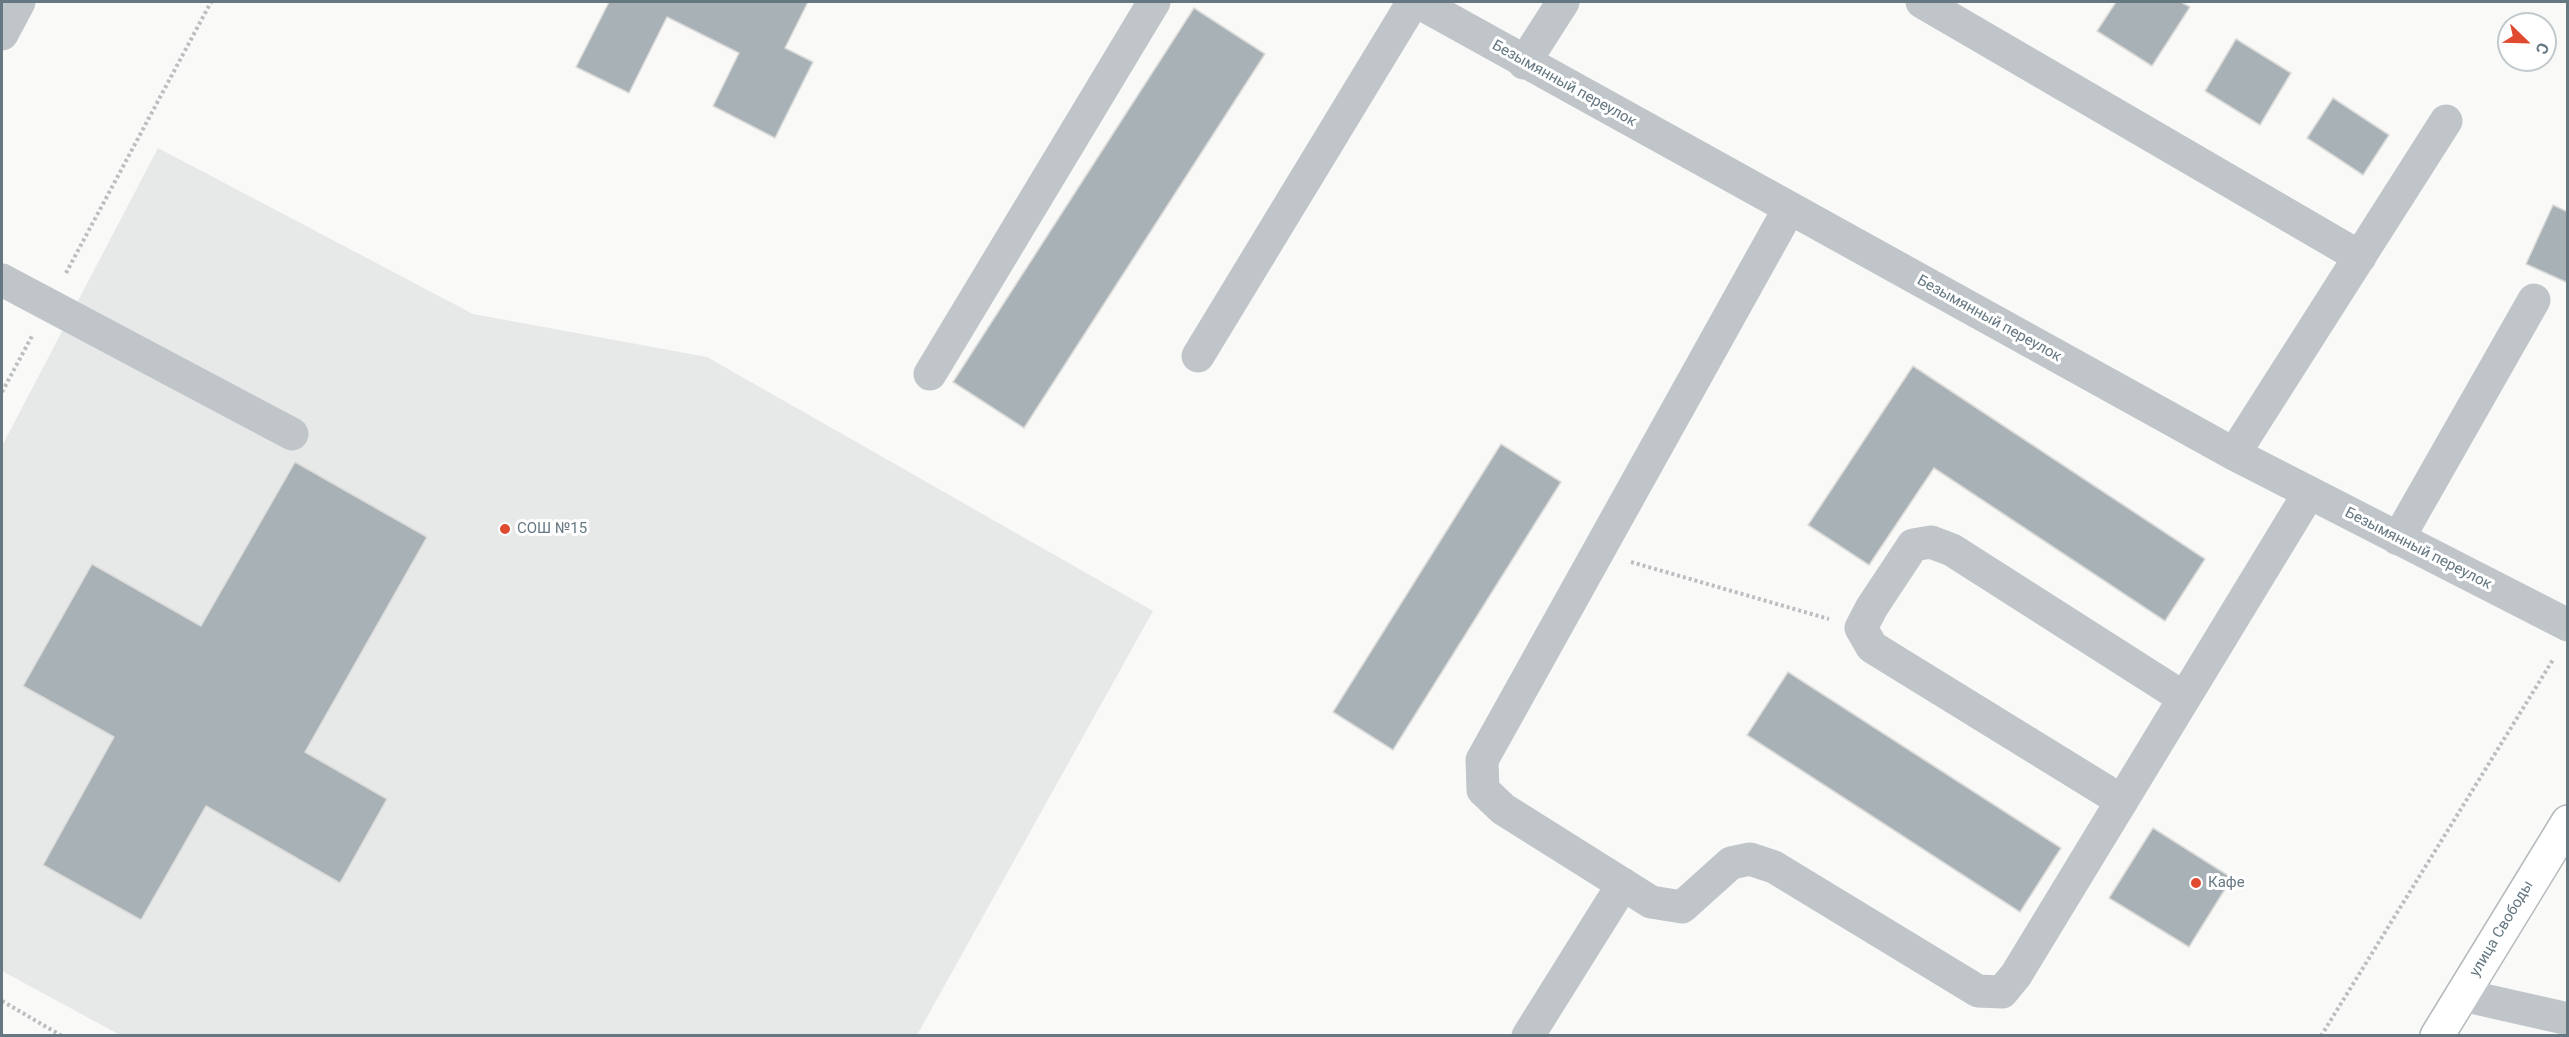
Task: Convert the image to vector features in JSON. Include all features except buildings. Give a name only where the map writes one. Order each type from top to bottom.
[{"type":"main road","name":"улица Свободы","points":[[2437,1035],[2568,822]]},
{"type":"street","points":[[2,34],[19,2]]},
{"type":"street","points":[[930,374],[1154,2]]},
{"type":"street","points":[[1198,356],[1413,2]]},
{"type":"street","name":"Безымянный переулок","points":[[1418,2],[1524,63],[2234,454],[2568,625]]},
{"type":"street","points":[[1524,63],[1563,2]]},
{"type":"street","points":[[1922,2],[2360,257]]},
{"type":"street","points":[[2234,454],[2446,121]]},
{"type":"street","points":[[1789,209],[1482,760],[1482,790],[1503,809],[1651,902],[1682,907],[1731,863],[1750,859],[1774,867],[1978,992],[2002,992],[2016,975],[2309,493]]},
{"type":"street","points":[[2,280],[292,434]]},
{"type":"street","points":[[2398,538],[2534,300]]},
{"type":"street","points":[[2122,801],[1872,647],[1861,628],[1872,607],[1913,545],[1931,542],[1953,550],[2184,698]]},
{"type":"street","points":[[1528,1035],[1623,884]]},
{"type":"street","points":[[2462,995],[2568,1019]]},
{"type":"path","points":[[2,392],[211,2]]},
{"type":"path","points":[[1598,552],[1861,628]]},
{"type":"path","points":[[2322,1035],[2555,658]]},
{"type":"path","points":[[2,1001],[63,1035]]},
{"type":"shaded area","name":"СОШ №15","points":[[158,148],[473,314],[707,357],[1153,611],[917,1035],[120,1035],[2,971],[2,446]]},
{"type":"place","name":"СОШ №15","points":[[505,529]]},
{"type":"place","name":"Кафе","points":[[2196,883]]}]
